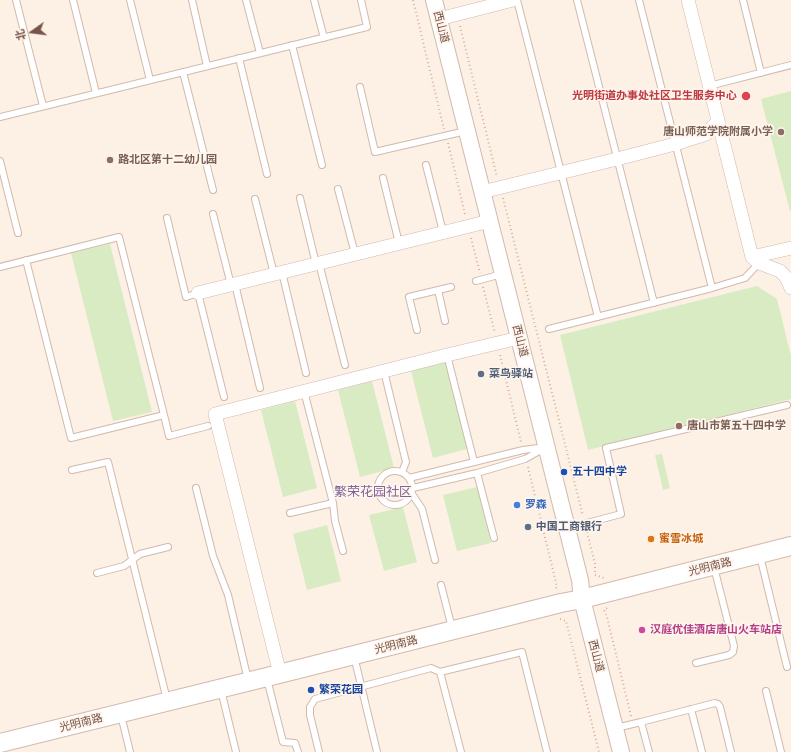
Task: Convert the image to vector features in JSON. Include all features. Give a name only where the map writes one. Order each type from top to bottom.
[{"type":"main road","name":"光明南路","points":[[0,742],[274,676],[791,546]]},
{"type":"street","name":"西山道","points":[[434,0],[547,447],[580,580],[582,599],[621,752]]},
{"type":"street","points":[[439,19],[513,0]]},
{"type":"street","points":[[688,0],[718,121],[756,260]]},
{"type":"street","points":[[482,192],[676,144],[706,134],[718,121]]},
{"type":"street","points":[[198,293],[490,221]]},
{"type":"street","points":[[756,260],[791,248]]},
{"type":"street","points":[[756,260],[780,271],[786,277],[791,288]]},
{"type":"street","points":[[274,676],[215,414],[519,338]]},
{"type":"lane","points":[[16,0],[43,106]]},
{"type":"lane","points":[[73,0],[96,93]]},
{"type":"lane","points":[[130,0],[150,80]]},
{"type":"lane","points":[[192,0],[207,66]]},
{"type":"lane","points":[[246,0],[260,53]]},
{"type":"lane","points":[[314,0],[324,38]]},
{"type":"lane","points":[[0,117],[367,27],[361,0]]},
{"type":"lane","points":[[518,0],[598,317]]},
{"type":"lane","points":[[577,0],[654,303]]},
{"type":"lane","points":[[640,0],[712,288]]},
{"type":"lane","points":[[743,0],[761,73]]},
{"type":"lane","points":[[292,45],[322,165]]},
{"type":"lane","points":[[239,58],[267,174]]},
{"type":"lane","points":[[709,86],[791,65]]},
{"type":"lane","points":[[183,72],[213,190]]},
{"type":"lane","points":[[360,87],[375,152],[467,131]]},
{"type":"lane","points":[[0,161],[18,233]]},
{"type":"lane","points":[[426,165],[443,232]]},
{"type":"lane","points":[[383,178],[399,243]]},
{"type":"lane","points":[[338,189],[355,254]]},
{"type":"lane","points":[[300,198],[345,365]]},
{"type":"lane","points":[[255,199],[278,273],[306,373]]},
{"type":"lane","points":[[213,214],[260,388]]},
{"type":"lane","points":[[167,218],[186,297],[198,293],[224,397]]},
{"type":"lane","points":[[0,267],[26,260],[91,247],[119,237],[169,436],[208,426]]},
{"type":"lane","points":[[26,260],[71,438],[164,415]]},
{"type":"lane","points":[[549,328],[654,303],[745,278],[756,260]]},
{"type":"lane","points":[[479,280],[503,274]]},
{"type":"lane","points":[[417,330],[409,297],[451,287]]},
{"type":"lane","points":[[438,290],[445,321]]},
{"type":"lane","points":[[447,355],[474,462]]},
{"type":"lane","points":[[384,371],[406,462],[402,472]]},
{"type":"lane","points":[[304,391],[333,503],[335,521],[343,551]]},
{"type":"lane","points":[[567,528],[621,514],[606,448],[787,405]]},
{"type":"lane","points":[[409,478],[523,450],[547,447]]},
{"type":"lane","points":[[412,491],[525,459],[547,447]]},
{"type":"lane","points":[[72,470],[108,462],[167,702]]},
{"type":"lane","points":[[396,471],[402,472],[409,478],[412,483],[412,491],[409,499],[399,505],[388,504],[383,500],[378,490],[381,478],[385,474],[396,471]]},
{"type":"lane","points":[[477,472],[494,538]]},
{"type":"lane","points":[[196,488],[213,556],[228,595],[248,682]]},
{"type":"lane","points":[[412,491],[422,509],[435,560]]},
{"type":"lane","points":[[290,513],[333,503]]},
{"type":"lane","points":[[97,573],[124,566],[140,554],[168,547]]},
{"type":"lane","points":[[759,554],[787,667]]},
{"type":"lane","points":[[696,663],[728,655],[733,652],[734,646],[714,566]]},
{"type":"lane","points":[[441,585],[452,631]]},
{"type":"lane","points":[[319,752],[310,715],[310,707],[314,699],[431,668],[440,672],[522,652],[547,752]]},
{"type":"lane","points":[[354,655],[377,752]]},
{"type":"lane","points":[[440,672],[461,752]]},
{"type":"lane","points":[[274,676],[283,742],[295,743],[298,752]]},
{"type":"lane","points":[[220,689],[236,752]]},
{"type":"lane","points":[[766,691],[781,752]]},
{"type":"lane","points":[[615,729],[715,703],[720,707],[731,752]]},
{"type":"lane","points":[[691,710],[702,752]]},
{"type":"lane","points":[[120,713],[130,752]]},
{"type":"lane","points":[[641,722],[648,752]]},
{"type":"path","points":[[413,0],[468,226],[479,280],[497,344],[523,450]]},
{"type":"path","points":[[457,14],[595,564],[595,575]]},
{"type":"path","points":[[525,459],[557,586]]},
{"type":"path","points":[[604,610],[633,724]]},
{"type":"path","points":[[566,621],[599,752]]},
{"type":"green space","name":"唐山师范学院附属小学","points":[[791,91],[791,211],[790,211],[761,99]]},
{"type":"green space","points":[[110,244],[152,412],[113,421],[71,253]]},
{"type":"green space","points":[[757,286],[777,299],[791,356],[791,399],[588,450],[560,335]]},
{"type":"green space","points":[[445,362],[467,449],[433,458],[411,371]]},
{"type":"green space","points":[[372,381],[394,468],[360,477],[338,390]]},
{"type":"green space","points":[[295,401],[317,488],[283,497],[261,410]]},
{"type":"green space","points":[[662,454],[670,488],[663,490],[655,455]]},
{"type":"green space","points":[[477,487],[491,543],[457,551],[443,495]]},
{"type":"green space","points":[[403,507],[417,562],[384,571],[369,515]]},
{"type":"green space","points":[[327,525],[341,581],[307,590],[293,534]]},
{"type":"place","name":"光明街道办事处社区卫生服务中心","points":[[746,96]]},
{"type":"place","name":"唐山师范学院附属小学","points":[[781,132]]},
{"type":"place","name":"路北区第十二幼儿园","points":[[110,160]]},
{"type":"place","name":"菜鸟驿站","points":[[481,374]]},
{"type":"place","name":"唐山市第五十四中学","points":[[679,426]]},
{"type":"place","name":"五十四中学","points":[[564,472]]},
{"type":"place","name":"罗森","points":[[517,505]]},
{"type":"place","name":"中国工商银行","points":[[528,527]]},
{"type":"place","name":"蜜雪冰城","points":[[651,539]]},
{"type":"place","name":"汉庭优佳酒店唐山火车站店","points":[[642,630]]},
{"type":"place","name":"繁荣花园","points":[[311,690]]},
{"type":"district","name":"繁荣花园社区","points":[[373,492]]}]
